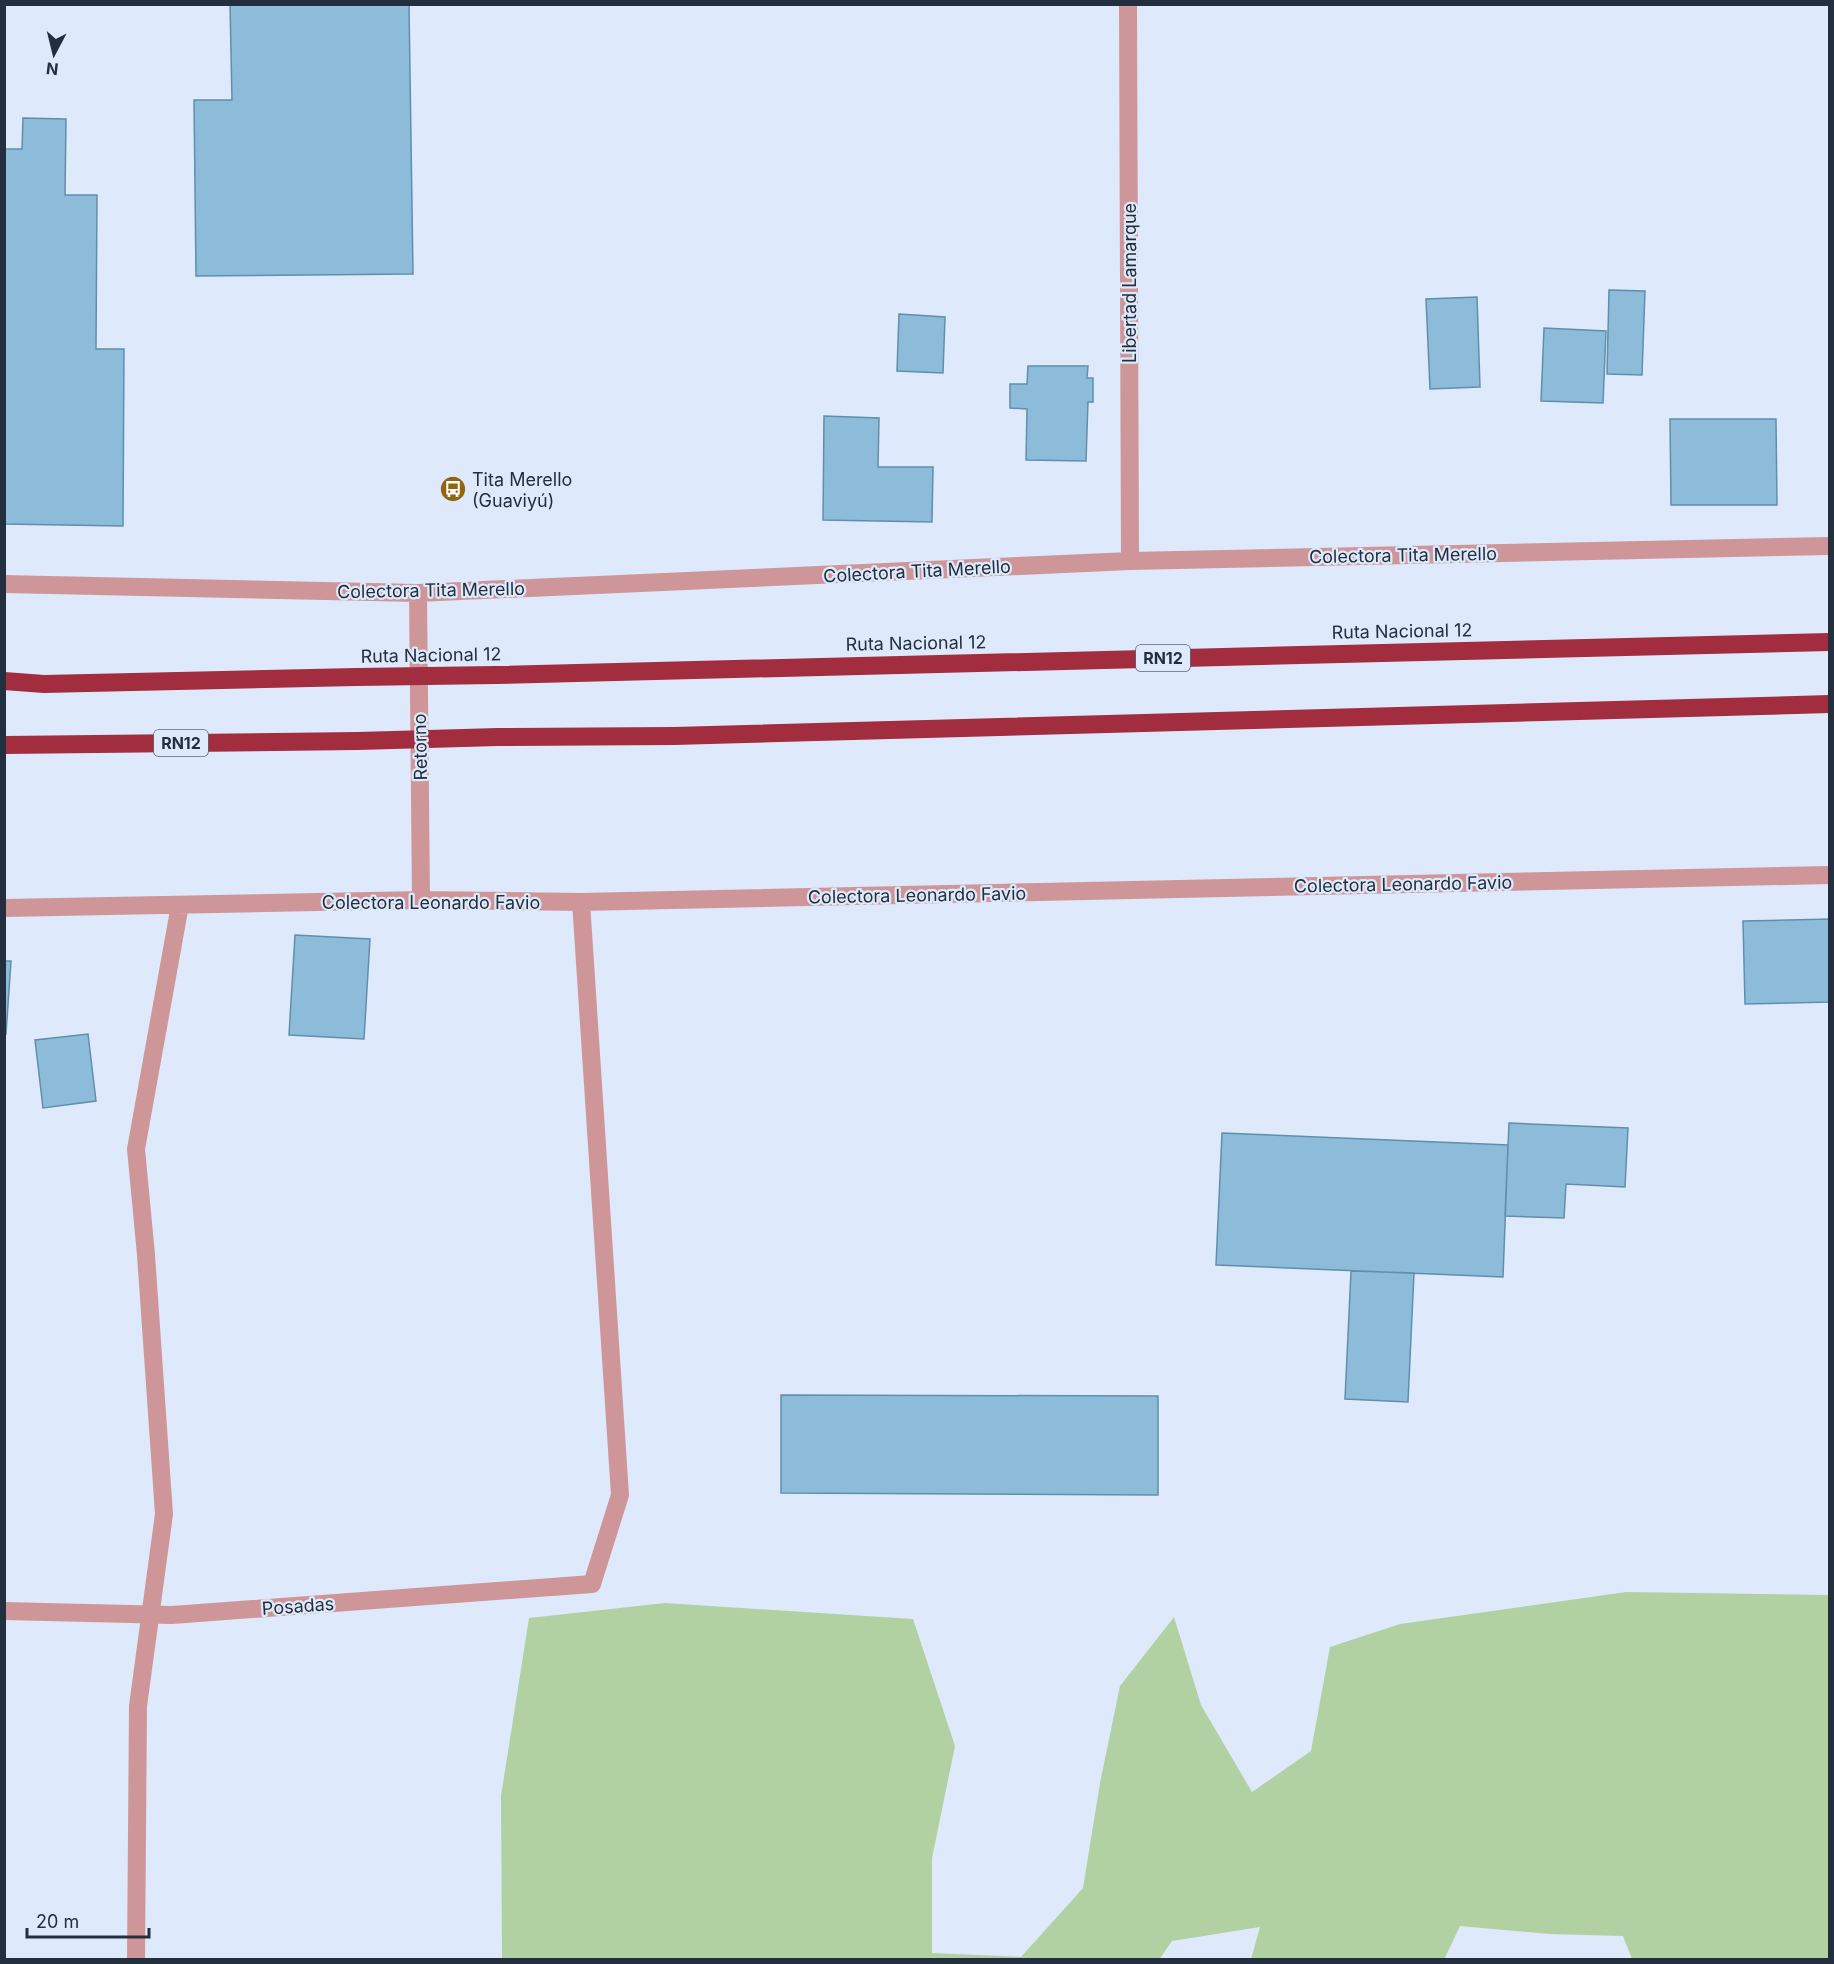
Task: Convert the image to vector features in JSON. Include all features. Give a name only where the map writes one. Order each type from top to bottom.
[{"type":"highway","name":"Ruta Nacional 12","points":[[4,681],[44,684],[496,675],[1830,642]]},
{"type":"highway","name":"RN12","points":[[4,745],[675,736],[1830,704]]},
{"type":"street","name":"Libertad Lamarque","points":[[1128,4],[1130,561]]},
{"type":"street","name":"Colectora Tita Merello","points":[[4,584],[418,593],[1130,561],[1830,546]]},
{"type":"street","name":"Retorno","points":[[418,593],[421,900]]},
{"type":"street","name":"Colectora Leonardo Favio","points":[[4,908],[421,900],[581,902],[1830,875]]},
{"type":"street","name":"Posadas","points":[[4,1611],[172,1615],[592,1584],[620,1495],[581,902]]},
{"type":"street","points":[[136,1959],[138,1706],[164,1514],[146,1255],[136,1149],[180,905]]},
{"type":"green space","points":[[1626,1592],[1829,1595],[1829,1959],[1632,1959],[1623,1936],[1549,1934],[1460,1926],[1444,1960],[1251,1959],[1260,1927],[1172,1941],[1159,1960],[502,1959],[501,1796],[529,1618],[665,1603],[913,1619],[955,1746],[932,1858],[932,1953],[1021,1957],[1083,1888],[1100,1783],[1120,1686],[1174,1617],[1201,1705],[1252,1792],[1311,1751],[1330,1647],[1400,1624]]},
{"type":"building","points":[[230,4],[409,4],[413,274],[196,276],[194,100],[232,100]]},
{"type":"building","points":[[23,118],[66,119],[65,195],[97,195],[96,349],[124,349],[123,526],[4,524],[4,149],[22,149]]},
{"type":"building","points":[[1609,290],[1645,291],[1642,375],[1607,374]]},
{"type":"building","points":[[1477,297],[1480,387],[1430,389],[1426,299]]},
{"type":"building","points":[[899,314],[945,317],[943,373],[897,371]]},
{"type":"building","points":[[1544,328],[1606,331],[1603,403],[1541,401]]},
{"type":"building","points":[[1028,366],[1088,366],[1087,378],[1093,378],[1093,402],[1088,402],[1086,461],[1026,460],[1027,409],[1010,408],[1010,384],[1027,384]]},
{"type":"building","points":[[824,416],[879,418],[878,467],[933,467],[932,522],[823,520]]},
{"type":"building","points":[[1670,419],[1776,419],[1777,505],[1671,505]]},
{"type":"building","points":[[1830,919],[1830,1002],[1745,1004],[1743,921]]},
{"type":"building","points":[[295,935],[370,939],[364,1039],[289,1035]]},
{"type":"building","points":[[4,961],[11,961],[6,1034],[4,1033]]},
{"type":"building","points":[[88,1034],[96,1101],[43,1108],[35,1040]]},
{"type":"building","points":[[1509,1123],[1628,1128],[1625,1187],[1566,1184],[1564,1218],[1505,1216]]},
{"type":"building","points":[[1222,1133],[1508,1145],[1503,1277],[1216,1265]]},
{"type":"building","points":[[1351,1271],[1414,1273],[1408,1402],[1345,1399]]},
{"type":"building","points":[[781,1395],[1158,1396],[1158,1495],[781,1493]]},
{"type":"place","name":"Tita Merello (Guaviyú)","points":[[453,489]]}]
